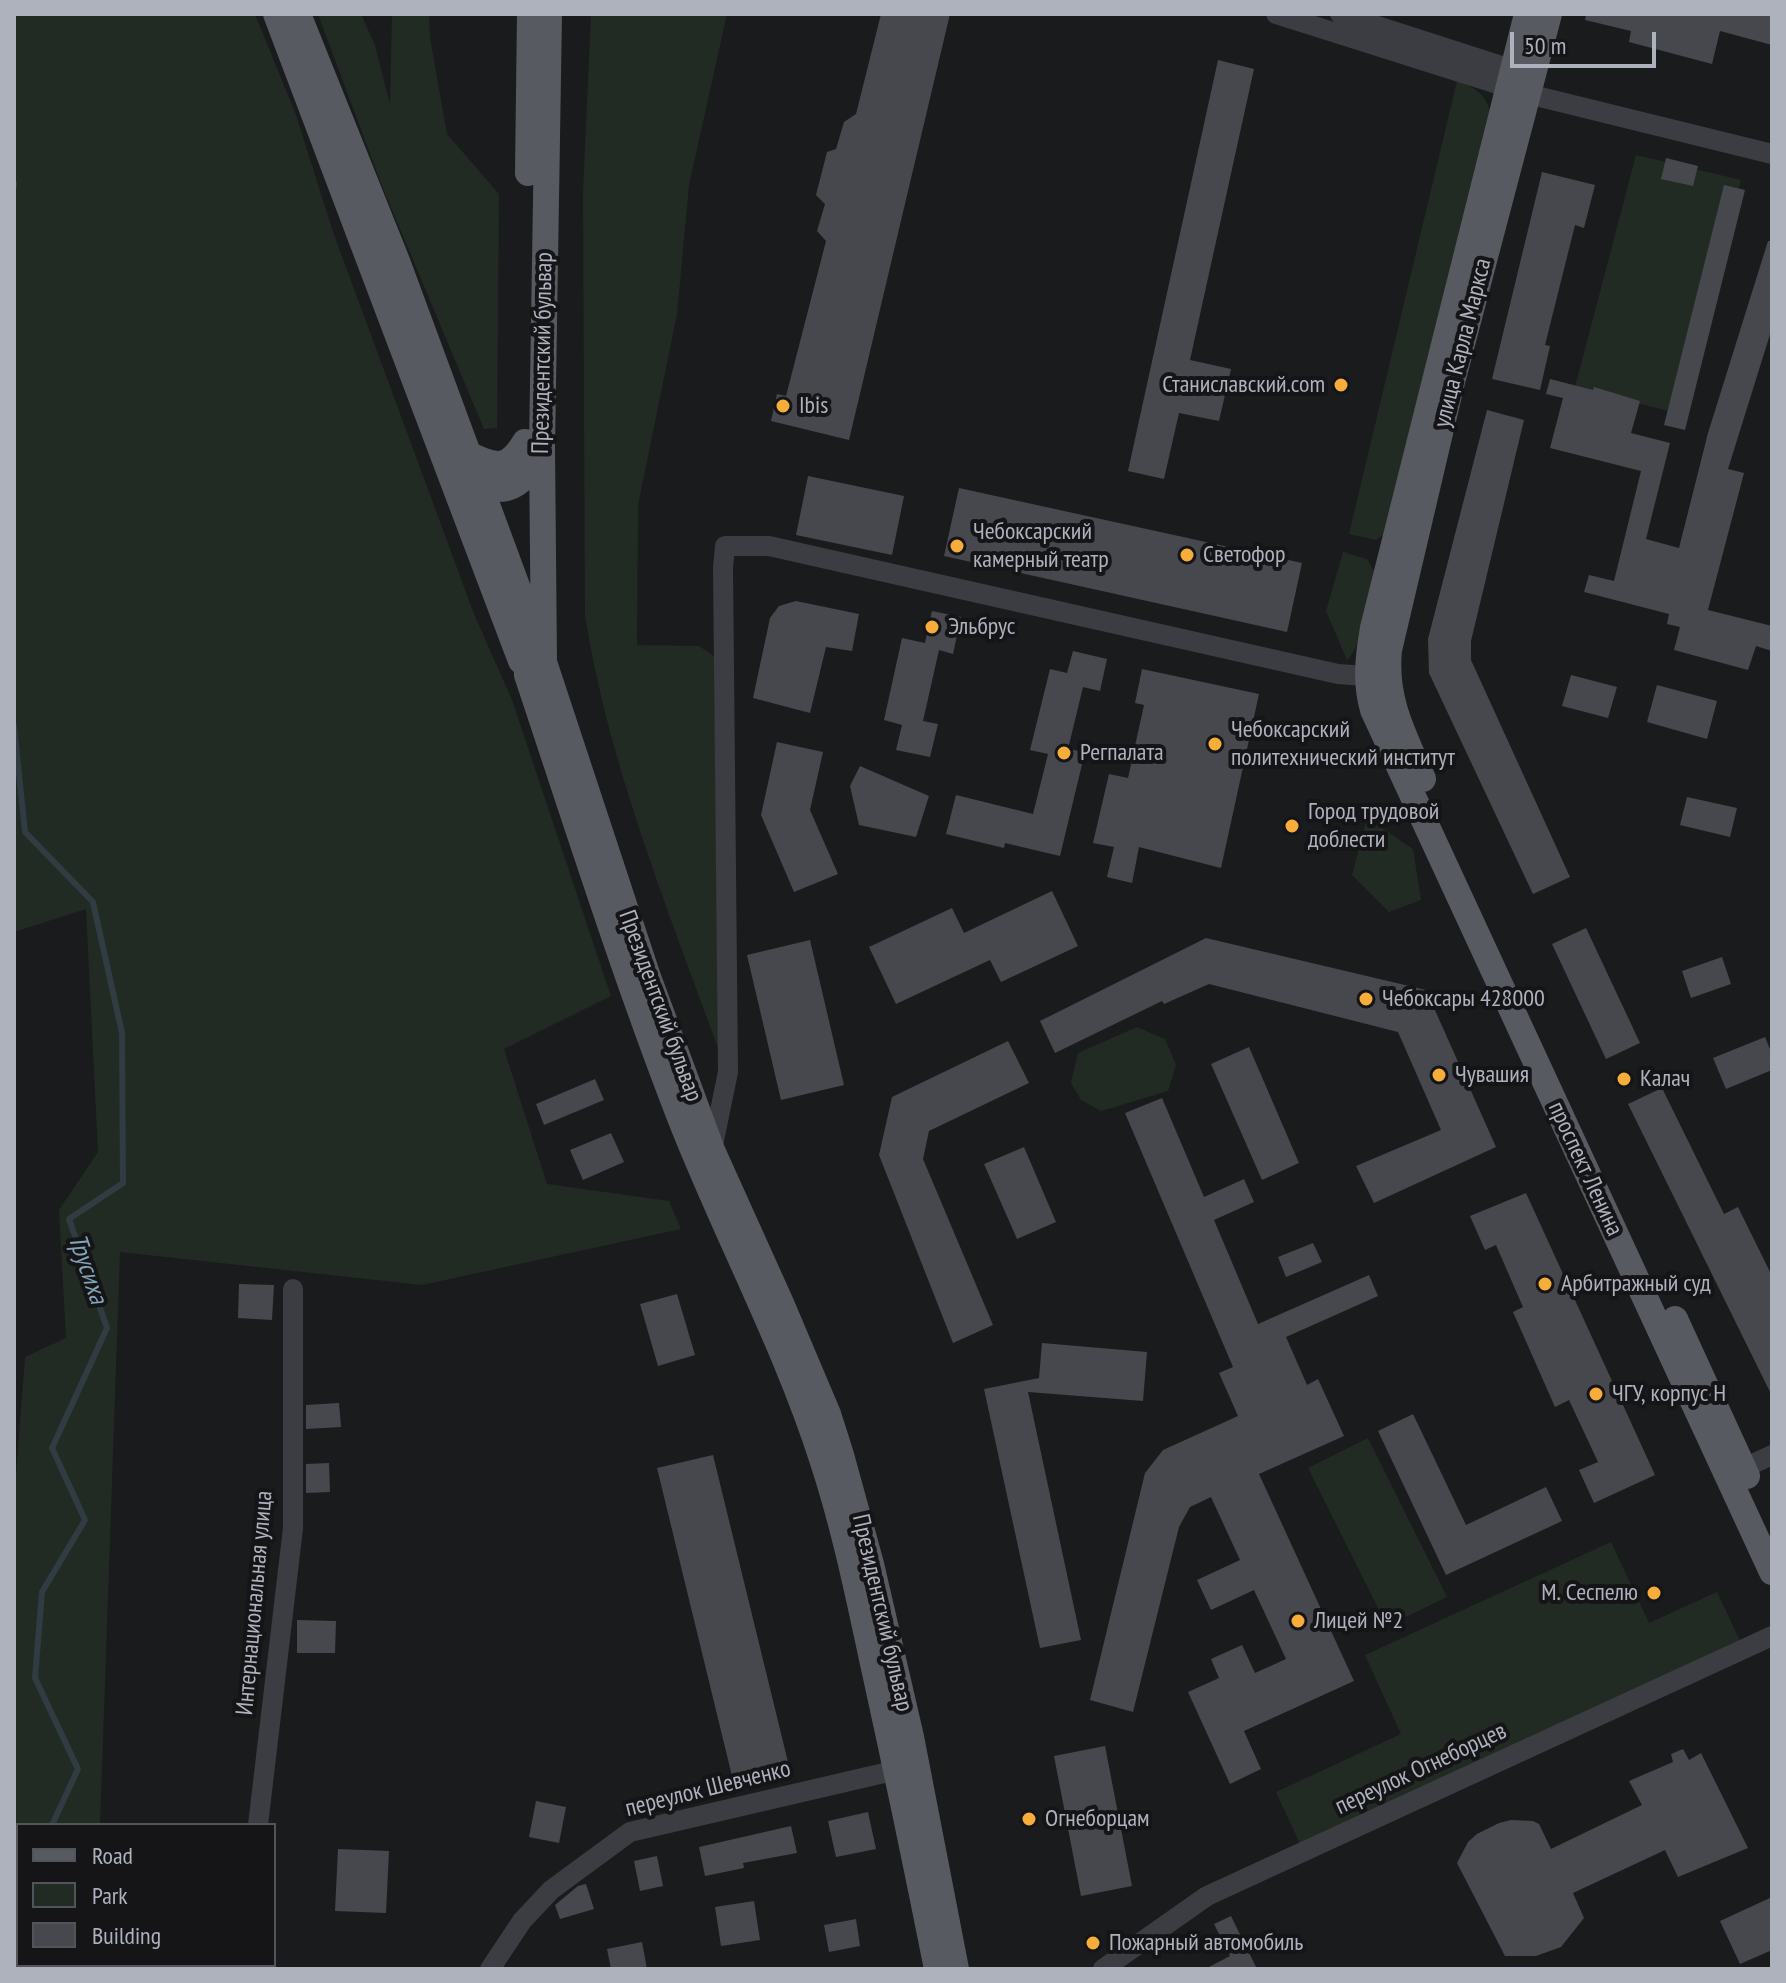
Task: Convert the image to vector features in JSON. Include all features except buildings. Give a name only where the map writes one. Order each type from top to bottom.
[{"type":"main road","points":[[276,14],[456,458],[536,669]]},
{"type":"main road","points":[[298,14],[397,261],[456,458],[479,485],[525,606],[536,669]]},
{"type":"main road","name":"Президентский бульвар","points":[[530,14],[536,669],[632,988],[679,1116],[809,1421],[824,1464],[855,1579],[937,1969]]},
{"type":"main road","name":"Президентский бульвар","points":[[534,445],[549,14]]},
{"type":"main road","name":"улица Карла Маркса","points":[[1376,675],[1373,628],[1434,378],[1517,84],[1527,14]]},
{"type":"main road","name":"улица Карла Маркса","points":[[1517,84],[1549,14]]},
{"type":"main road","points":[[456,458],[506,464],[534,445]]},
{"type":"main road","points":[[479,485],[492,489],[505,488],[525,478],[533,468],[534,445]]},
{"type":"main road","name":"Президентский бульвар","points":[[525,478],[525,606]]},
{"type":"main road","name":"Президентский бульвар","points":[[536,669],[712,1150],[828,1414],[871,1564],[911,1737],[956,1969]]},
{"type":"main road","name":"проспект Ленина","points":[[1376,675],[1373,710],[1491,947],[1732,1464],[1772,1572]]},
{"type":"main road","name":"проспект Ленина","points":[[1732,1464],[1772,1530]]},
{"type":"street","points":[[1276,14],[1772,154]]},
{"type":"street","points":[[1340,14],[1517,84]]},
{"type":"street","points":[[712,1150],[728,1072],[725,546],[769,546],[1338,674],[1376,675]]},
{"type":"street","name":"Интернациональная улица","points":[[258,1823],[293,1528],[293,1289]]},
{"type":"street","points":[[1732,1464],[1772,1455]]},
{"type":"street","name":"переулок Огнеборцев","points":[[1103,1969],[1207,1896],[1772,1636]]},
{"type":"street","name":"переулок Шевченко","points":[[490,1969],[522,1921],[551,1890],[630,1832],[897,1770]]},
{"type":"green space","points":[[14,14],[255,14],[296,115],[333,232],[474,614],[512,700],[611,996],[504,1049],[547,1184],[669,1201],[681,1229],[422,1285],[120,1252],[100,1823],[16,1823],[16,1967],[60,1969],[14,1969],[14,1501],[25,1357],[66,1338],[59,1210],[98,1152],[86,909],[14,932]]},
{"type":"green space","points":[[318,14],[361,14],[375,45],[390,105],[392,14],[429,14],[430,38],[447,134],[499,194],[497,428],[484,429],[382,186]]},
{"type":"green space","points":[[591,14],[727,14],[689,185],[677,314],[638,505],[637,645],[699,646],[714,656],[719,1051],[624,782],[585,616],[583,192]]},
{"type":"green space","points":[[1457,81],[1480,93],[1491,117],[1384,534],[1376,540],[1349,534]]},
{"type":"green space","points":[[1636,155],[1741,180],[1684,415],[1575,387]]},
{"type":"green space","points":[[1343,552],[1367,559],[1375,573],[1362,631],[1347,660],[1326,611]]},
{"type":"green space","points":[[1367,818],[1413,849],[1421,900],[1389,912],[1352,875]]},
{"type":"green space","points":[[1137,1027],[1165,1039],[1176,1065],[1168,1091],[1101,1111],[1081,1100],[1071,1083],[1078,1053]]},
{"type":"green space","points":[[1368,1438],[1447,1597],[1387,1626],[1308,1468]]},
{"type":"green space","points":[[1611,1542],[1649,1623],[1717,1592],[1741,1643],[1301,1846],[1276,1792],[1401,1734],[1365,1655]]},
{"type":"waterway","name":"Трусиха","points":[[14,726],[25,832],[93,902],[122,1033],[123,1183],[69,1219],[107,1328],[52,1448],[85,1520],[42,1592],[35,1678],[78,1769],[53,1823]]},
{"type":"waterway","name":"Трусиха","points":[[14,1907],[16,1902]]},
{"type":"place","name":"Станиславский.com","points":[[1341,385]]},
{"type":"place","name":"Ibis","points":[[783,406]]},
{"type":"place","name":"Чебоксарский камерный театр","points":[[957,546]]},
{"type":"place","name":"Светофор","points":[[1187,555]]},
{"type":"place","name":"Эльбрус","points":[[932,627]]},
{"type":"place","name":"Чебоксарский политехнический институт","points":[[1215,744]]},
{"type":"place","name":"Регпалата","points":[[1064,753]]},
{"type":"place","name":"Город трудовой доблести","points":[[1292,826]]},
{"type":"place","name":"Чебоксары 428000","points":[[1366,999]]},
{"type":"place","name":"Чувашия","points":[[1439,1075]]},
{"type":"place","name":"Калач","points":[[1624,1079]]},
{"type":"place","name":"Арбитражный суд","points":[[1545,1284]]},
{"type":"place","name":"ЧГУ, корпус Н","points":[[1596,1394]]},
{"type":"place","name":"М. Сеспелю","points":[[1654,1593]]},
{"type":"place","name":"Лицей №2","points":[[1298,1621]]},
{"type":"place","name":"Огнеборцам","points":[[1029,1819]]},
{"type":"place","name":"Пожарный автомобиль","points":[[1093,1943]]}]
